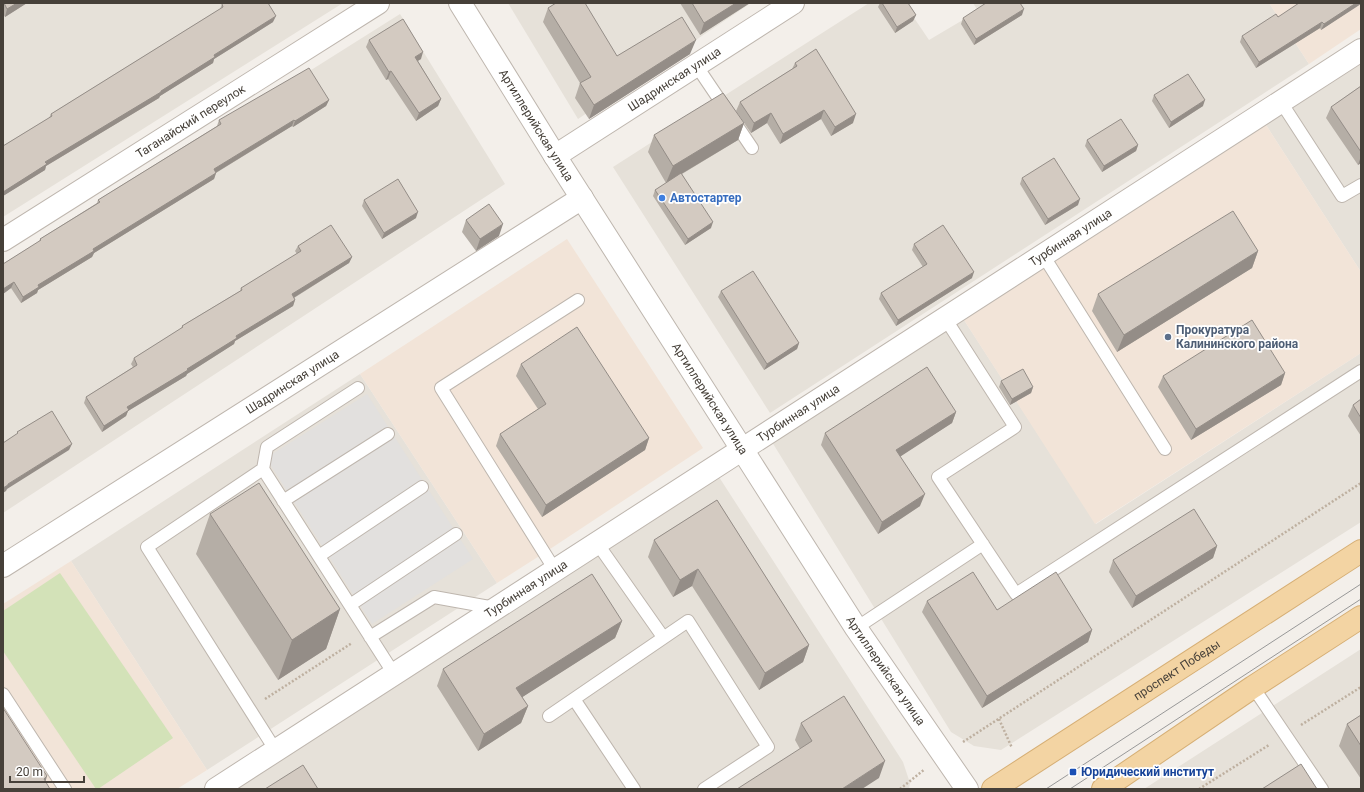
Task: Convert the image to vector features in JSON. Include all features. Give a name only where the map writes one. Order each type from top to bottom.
[{"type":"main road","name":"проспект Победы","points":[[993,789],[1361,551]]},
{"type":"main road","points":[[1104,789],[1253,687],[1361,617]]},
{"type":"street","name":"Таганайский переулок","points":[[3,240],[378,3]]},
{"type":"street","name":"Артиллерийская улица","points":[[460,3],[555,156],[856,628],[967,789]]},
{"type":"street","name":"Шадринская улица","points":[[555,156],[793,3]]},
{"type":"street","name":"Турбинная улица","points":[[216,789],[1361,50]]},
{"type":"street","name":"Шадринская улица","points":[[3,566],[582,198]]},
{"type":"lane","points":[[696,65],[752,148]]},
{"type":"lane","points":[[1281,102],[1342,196],[1361,185]]},
{"type":"lane","points":[[1043,255],[1166,449]]},
{"type":"lane","points":[[555,570],[441,388],[578,300]]},
{"type":"lane","points":[[945,318],[1015,427],[938,477],[1016,594],[1361,371]]},
{"type":"lane","points":[[358,388],[267,447],[263,469],[394,674]]},
{"type":"lane","points":[[283,501],[388,434]]},
{"type":"lane","points":[[263,469],[147,547],[276,751]]},
{"type":"lane","points":[[319,556],[422,487]]},
{"type":"lane","points":[[350,605],[456,534]]},
{"type":"lane","points":[[597,543],[663,638]]},
{"type":"lane","points":[[856,628],[983,544]]},
{"type":"lane","points":[[369,635],[434,597],[496,608]]},
{"type":"lane","points":[[549,716],[688,621],[768,746],[704,789]]},
{"type":"lane","points":[[1253,687],[1322,789]]},
{"type":"lane","points":[[3,694],[65,789]]},
{"type":"lane","points":[[574,699],[634,789]]},
{"type":"path","points":[[900,789],[943,754],[1361,483]]},
{"type":"path","points":[[249,709],[369,635]]},
{"type":"path","points":[[1199,789],[1361,687]]},
{"type":"shaded area","points":[[3,3],[343,3],[3,217]]},
{"type":"shaded area","points":[[508,3],[751,3],[578,119]]},
{"type":"shaded area","points":[[869,3],[904,3],[929,40],[978,11],[973,3],[1269,3],[1309,64],[770,413],[613,167]]},
{"type":"shaded area","points":[[1269,3],[1361,3],[1361,29],[1309,64]]},
{"type":"shaded area","points":[[400,14],[505,184],[3,513],[3,264]]},
{"type":"shaded area","points":[[1361,64],[1361,272],[1266,125]]},
{"type":"shaded area","name":"Прокуратура Калининского района","points":[[1266,125],[1361,272],[1361,353],[1095,524],[964,320]]},
{"type":"shaded area","points":[[567,239],[703,448],[497,583],[360,374]]},
{"type":"shaded area","points":[[964,320],[1096,524],[1361,353],[1361,522],[1001,750],[974,746],[951,732],[772,442]]},
{"type":"shaded area","points":[[360,374],[497,583],[207,770],[71,561]]},
{"type":"shaded area","points":[[367,394],[473,559],[372,624],[266,458]]},
{"type":"shaded area","points":[[719,477],[903,762],[910,783],[909,789],[235,789]]},
{"type":"shaded area","points":[[71,561],[207,770],[177,789],[3,789],[3,604]]},
{"type":"shaded area","points":[[1361,649],[1361,789],[1144,789]]},
{"type":"green space","points":[[60,573],[173,738],[98,789],[96,789],[3,651],[3,611]]},
{"type":"building","points":[[4,3],[17,3],[7,9]]},
{"type":"building","points":[[223,3],[268,3],[276,16],[214,55],[215,57],[161,92],[45,162],[47,164],[3,192],[3,146],[52,116],[51,114],[223,7]]},
{"type":"building","points":[[556,3],[585,3],[617,56],[682,17],[696,40],[594,105],[580,83],[591,77],[548,8]]},
{"type":"building","points":[[692,3],[736,3],[704,23]]},
{"type":"building","points":[[882,3],[908,3],[916,15],[897,27]]},
{"type":"building","points":[[986,3],[1020,3],[1024,9],[976,39],[963,18]]},
{"type":"building","points":[[1299,3],[1356,3],[1324,24],[1322,22],[1259,62],[1242,36],[1276,14],[1278,17]]},
{"type":"building","points":[[403,19],[423,52],[415,57],[441,99],[419,113],[391,71],[389,72],[369,40]]},
{"type":"building","points":[[816,49],[856,114],[835,127],[824,110],[783,134],[771,113],[754,123],[740,102],[797,66],[795,63]]},
{"type":"building","points":[[309,68],[329,100],[214,169],[216,173],[93,249],[94,251],[38,285],[39,287],[23,297],[14,282],[3,289],[3,264],[100,202],[98,200],[221,124],[219,120]]},
{"type":"building","points":[[1188,74],[1205,100],[1171,122],[1154,95]]},
{"type":"building","points":[[1361,86],[1361,152],[1331,107]]},
{"type":"building","points":[[723,93],[744,123],[673,166],[654,135]]},
{"type":"building","points":[[1121,119],[1138,145],[1104,166],[1087,140]]},
{"type":"building","points":[[1054,158],[1080,199],[1048,219],[1022,178]]},
{"type":"building","points":[[681,173],[713,222],[688,239],[655,190]]},
{"type":"building","points":[[398,179],[418,212],[384,233],[364,200]]},
{"type":"building","points":[[489,204],[503,224],[480,239],[466,220]]},
{"type":"building","points":[[1233,211],[1258,251],[1124,335],[1098,294]]},
{"type":"building","points":[[331,225],[352,257],[292,294],[295,300],[236,336],[237,338],[187,369],[188,370],[127,407],[129,410],[104,426],[86,397],[137,365],[134,358],[183,327],[182,326],[242,290],[241,288],[301,251],[298,246]]},
{"type":"building","points":[[943,225],[974,272],[898,320],[881,293],[927,264],[914,244]]},
{"type":"building","points":[[753,271],[799,343],[767,364],[721,291]]},
{"type":"building","points":[[1252,320],[1285,373],[1196,429],[1163,376]]},
{"type":"building","points":[[577,327],[649,438],[546,505],[500,434],[546,404],[521,364]]},
{"type":"building","points":[[927,367],[956,412],[896,450],[925,494],[882,522],[825,433]]},
{"type":"building","points":[[1023,369],[1033,387],[1012,399],[1001,381]]},
{"type":"building","points":[[1361,399],[1361,418],[1353,405]]},
{"type":"building","points":[[52,411],[72,444],[3,488],[3,443],[18,433],[17,432]]},
{"type":"building","points":[[259,483],[340,609],[292,640],[210,514]]},
{"type":"building","points":[[717,500],[809,645],[765,673],[698,569],[680,580],[654,540]]},
{"type":"building","points":[[1194,509],[1217,546],[1136,596],[1113,560]]},
{"type":"building","points":[[973,572],[997,610],[1056,572],[1092,630],[987,696],[927,601]]},
{"type":"building","points":[[592,574],[622,621],[516,688],[528,706],[484,734],[443,669]]},
{"type":"building","points":[[844,696],[885,761],[842,789],[737,789],[812,741],[801,723]]},
{"type":"building","points":[[3,708],[47,776],[44,779],[50,789],[3,789]]},
{"type":"building","points":[[1361,715],[1361,746],[1347,724]]},
{"type":"building","points":[[1301,764],[1317,789],[1262,789]]},
{"type":"building","points":[[303,765],[318,789],[265,789]]},
{"type":"tram line","points":[[1046,789],[1361,584]]},
{"type":"tram line","points":[[1070,789],[1361,599]]},
{"type":"place","name":"Автостартер","points":[[662,198]]},
{"type":"place","name":"Прокуратура Калининского района","points":[[1168,337]]},
{"type":"place","name":"Юридический институт","points":[[1073,772]]}]
